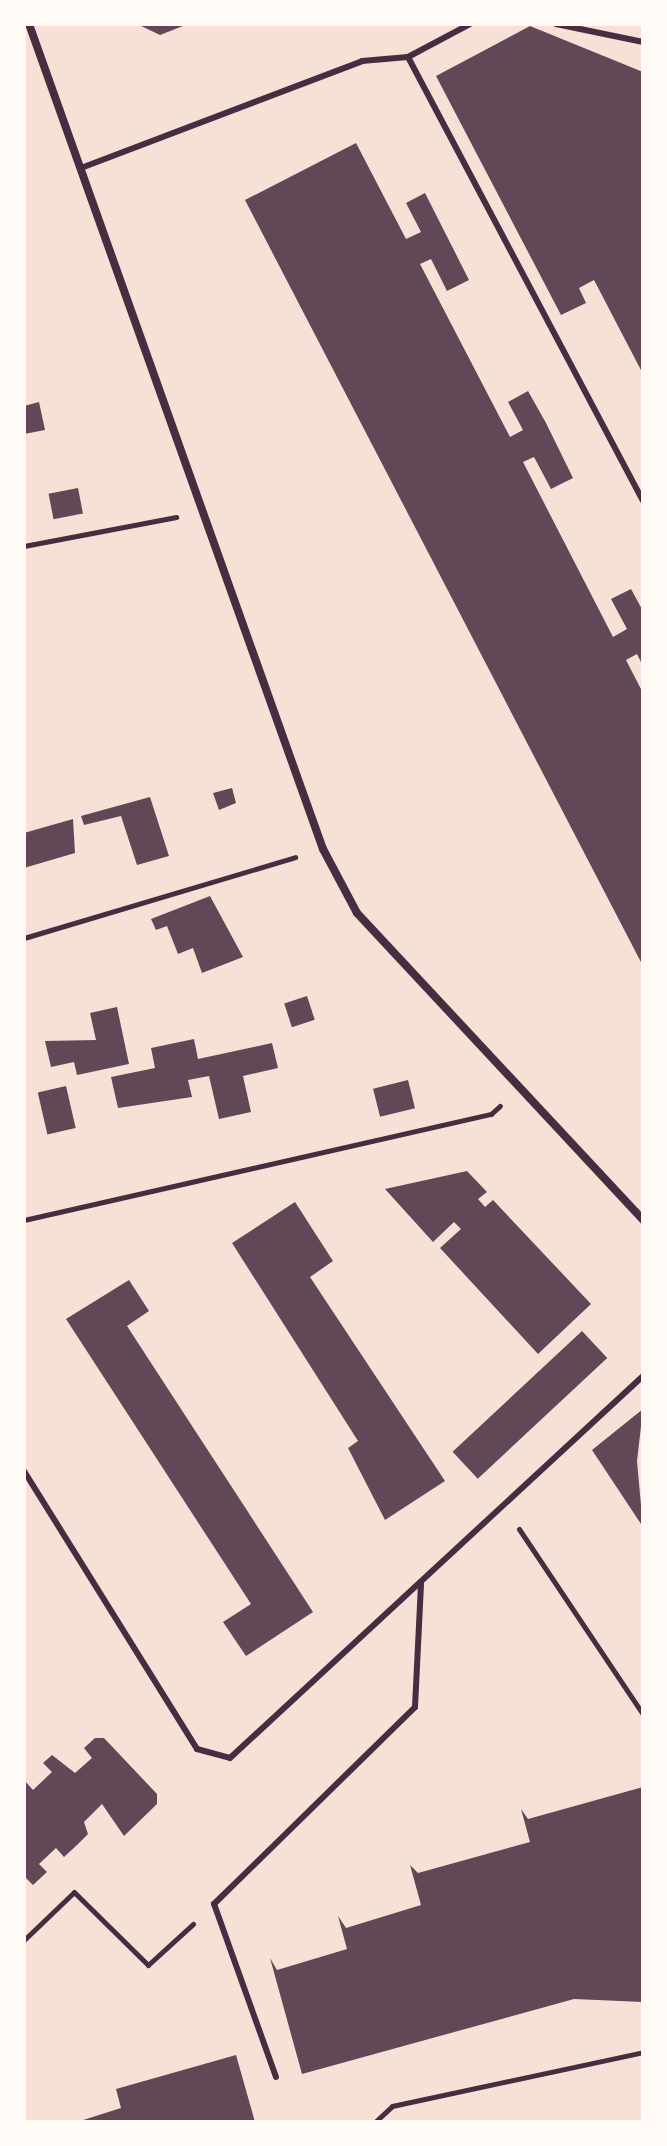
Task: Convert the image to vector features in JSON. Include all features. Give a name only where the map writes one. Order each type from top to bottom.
[{"type":"street","points":[[29,24],[323,849],[357,913],[643,1220]]},
{"type":"lane","points":[[81,168],[362,61],[408,57],[470,24]]},
{"type":"lane","points":[[556,24],[643,42]]},
{"type":"lane","points":[[408,57],[643,501]]},
{"type":"lane","points":[[24,1471],[197,1749],[230,1758],[506,1509],[643,1376]]},
{"type":"lane","points":[[276,2077],[214,1904],[415,1707],[421,1583]]},
{"type":"path","points":[[24,546],[204,512]]},
{"type":"path","points":[[24,938],[323,849]]},
{"type":"path","points":[[24,1220],[491,1114],[519,1087]]},
{"type":"path","points":[[506,1509],[643,1714]]},
{"type":"path","points":[[24,1940],[74,1892],[148,1965],[214,1904]]},
{"type":"path","points":[[375,2122],[392,2106],[643,2052]]},
{"type":"building","points":[[137,24],[188,24],[160,35]]},
{"type":"building","points":[[530,26],[643,72],[643,374],[594,280],[579,288],[586,303],[561,315],[436,76]]},
{"type":"building","points":[[356,143],[406,239],[421,232],[406,203],[425,193],[469,280],[447,291],[431,259],[420,264],[510,437],[523,430],[508,402],[528,391],[546,423],[573,478],[551,489],[534,457],[523,462],[613,637],[627,629],[611,599],[631,589],[643,611],[643,666],[637,654],[626,660],[643,693],[643,966],[245,200]]},
{"type":"building","points":[[39,402],[45,430],[24,434],[24,406]]},
{"type":"building","points":[[78,488],[83,514],[54,519],[49,494]]},
{"type":"building","points":[[232,788],[236,803],[219,810],[213,793]]},
{"type":"building","points":[[150,797],[169,856],[137,865],[121,816],[84,825],[81,816]]},
{"type":"building","points":[[73,819],[75,853],[24,868],[24,833]]},
{"type":"building","points":[[210,896],[243,957],[202,973],[193,948],[178,954],[167,926],[156,930],[151,919]]},
{"type":"building","points":[[307,996],[315,1020],[292,1027],[284,1003]]},
{"type":"building","points":[[117,1007],[129,1064],[77,1075],[74,1062],[51,1067],[45,1041],[96,1040],[90,1013]]},
{"type":"building","points":[[194,1039],[198,1059],[272,1043],[278,1068],[243,1076],[251,1112],[219,1119],[209,1076],[188,1080],[192,1097],[118,1108],[111,1077],[155,1068],[151,1048]]},
{"type":"building","points":[[408,1080],[415,1108],[380,1117],[373,1089]]},
{"type":"building","points":[[66,1086],[76,1128],[47,1134],[38,1093]]},
{"type":"building","points":[[467,1171],[487,1192],[478,1199],[485,1207],[493,1200],[591,1304],[538,1354],[440,1248],[461,1229],[454,1222],[433,1242],[385,1189]]},
{"type":"building","points":[[295,1202],[333,1261],[310,1277],[445,1481],[385,1520],[348,1448],[358,1441],[232,1243]]},
{"type":"building","points":[[129,1280],[149,1311],[127,1326],[313,1612],[246,1656],[223,1622],[251,1604],[66,1319]]},
{"type":"building","points":[[582,1331],[607,1358],[478,1479],[453,1452]]},
{"type":"building","points":[[643,1409],[637,1461],[643,1527],[592,1450]]},
{"type":"building","points":[[95,1738],[104,1738],[157,1794],[157,1804],[124,1836],[102,1804],[84,1822],[88,1834],[77,1845],[64,1857],[56,1848],[39,1864],[47,1872],[33,1885],[24,1876],[24,1780],[33,1790],[52,1772],[43,1763],[52,1755],[75,1773],[92,1758],[84,1748]]},
{"type":"building","points":[[643,1787],[643,2002],[574,1999],[302,2074],[270,1958],[277,1970],[347,1949],[338,1916],[346,1928],[421,1905],[410,1865],[418,1873],[530,1842],[521,1809],[528,1819]]},
{"type":"building","points":[[236,2055],[255,2122],[77,2122],[121,2108],[116,2089]]}]
